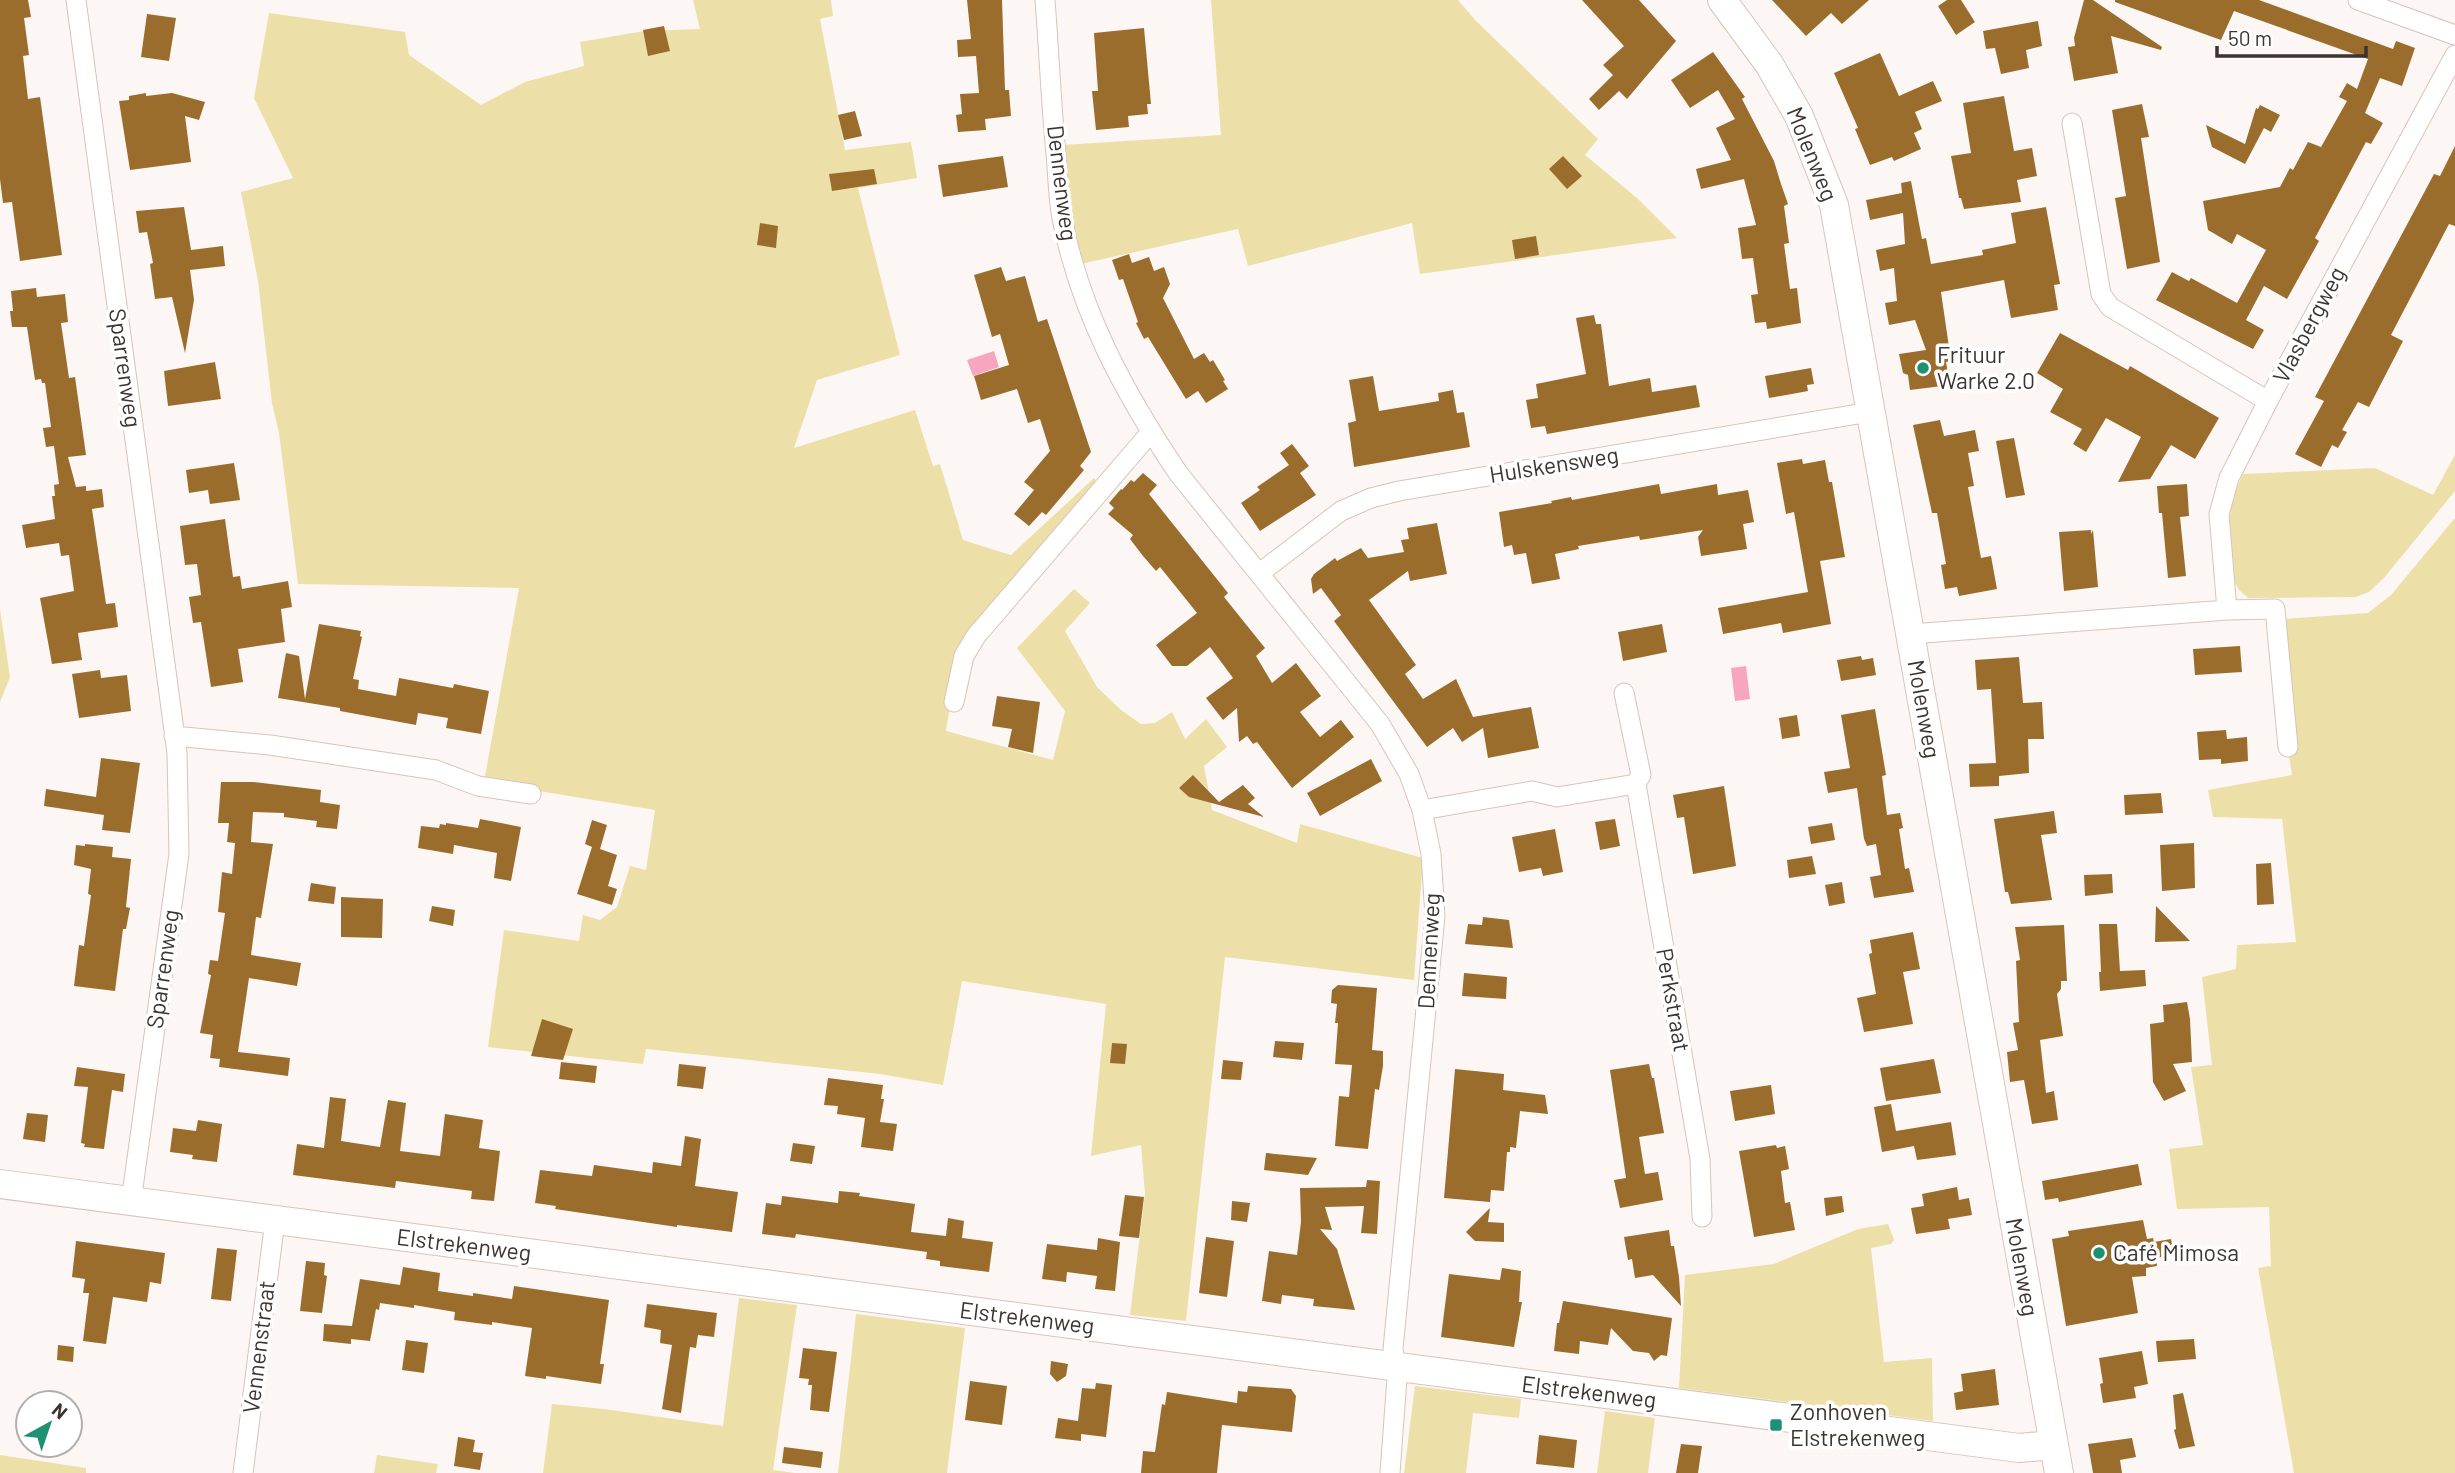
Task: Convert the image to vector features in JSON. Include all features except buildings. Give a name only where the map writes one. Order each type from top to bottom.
[{"type":"street","name":"Sparrenweg","points":[[76,0],[177,753],[178,854],[131,1202]]},
{"type":"street","name":"Dennenweg","points":[[1045,0],[1062,216],[1090,317],[1132,402],[1178,473],[1261,572],[1380,724],[1409,774],[1422,810],[1431,854],[1435,916],[1393,1349],[1397,1378],[1390,1473]]},
{"type":"street","name":"Molenweg","points":[[1722,0],[1769,64],[1799,116],[1834,205],[2059,1473]]},
{"type":"street","points":[[2358,0],[2455,35]]},
{"type":"street","name":"Vlasbergweg","points":[[2227,610],[2219,514],[2229,478],[2455,55]]},
{"type":"street","points":[[2072,123],[2101,294],[2110,307],[2269,401]]},
{"type":"street","name":"Hulskensweg","points":[[1261,572],[1341,511],[1371,498],[1399,491],[1870,412]]},
{"type":"street","points":[[954,702],[964,656],[976,636],[1151,432]]},
{"type":"street","points":[[1911,634],[2227,610],[2275,609],[2288,747]]},
{"type":"street","name":"Perkstraat","points":[[1624,693],[1641,775],[1636,784],[1700,1159],[1702,1217]]},
{"type":"street","points":[[174,736],[270,745],[436,770],[478,786],[531,794]]},
{"type":"street","points":[[1422,810],[1532,791],[1557,797],[1636,784]]},
{"type":"street","name":"Elstrekenweg","points":[[0,1184],[2019,1448],[2053,1444]]},
{"type":"street","name":"Vennenstraat","points":[[243,1473],[275,1220]]},
{"type":"shaded area","points":[[693,0],[831,0],[833,16],[820,19],[845,150],[911,142],[917,178],[858,188],[900,355],[817,380],[794,448],[915,410],[933,466],[940,464],[963,540],[1011,555],[1094,478],[1100,485],[975,634],[953,686],[946,731],[1053,760],[1065,711],[1017,648],[1074,589],[1090,603],[1065,631],[1097,687],[1121,710],[1141,724],[1155,723],[1172,712],[1185,739],[1206,719],[1227,747],[1204,766],[1212,810],[1297,843],[1300,824],[1423,858],[1414,980],[1225,957],[1186,1321],[1130,1315],[1145,1194],[1141,1145],[1091,1156],[1106,1004],[962,981],[943,1085],[880,1074],[646,1049],[643,1064],[488,1047],[504,930],[579,941],[583,915],[600,920],[617,907],[630,866],[646,870],[655,810],[484,782],[519,588],[298,584],[258,281],[241,192],[293,178],[254,98],[269,13],[405,32],[409,55],[481,105],[525,82],[584,66],[580,42],[644,31],[700,29]]},
{"type":"shaded area","points":[[1211,0],[1458,0],[1476,21],[1598,139],[1585,155],[1637,198],[1677,238],[1420,274],[1412,223],[1248,266],[1238,229],[1081,264],[1070,209],[1062,145],[1221,135]]},
{"type":"shaded area","points":[[994,351],[999,367],[973,376],[967,360]]},
{"type":"shaded area","points":[[2455,455],[2455,491],[2384,578],[2369,592],[2356,597],[2248,598],[2239,590],[2234,581],[2229,527],[2232,502],[2243,474],[2375,468],[2433,495]]},
{"type":"shaded area","points":[[2455,518],[2455,1473],[2294,1473],[2258,1268],[2271,1266],[2269,1207],[2177,1209],[2169,1149],[2203,1145],[2191,1067],[2212,1065],[2202,977],[2236,969],[2237,945],[2296,942],[2282,819],[2213,817],[2208,790],[2292,775],[2267,620],[2368,613],[2391,595]]},
{"type":"shaded area","points":[[0,609],[10,677],[0,702]]},
{"type":"shaded area","points":[[1746,666],[1750,699],[1735,701],[1731,668]]},
{"type":"shaded area","points":[[1888,1224],[1894,1240],[1891,1244],[1871,1248],[1884,1362],[1932,1358],[1933,1421],[1679,1388],[1685,1275],[1774,1264],[1858,1229]]},
{"type":"shaded area","points":[[739,1298],[797,1305],[773,1470],[795,1473],[543,1473],[552,1404],[723,1426]]},
{"type":"shaded area","points":[[856,1314],[965,1328],[947,1473],[838,1473]]},
{"type":"shaded area","points":[[1415,1386],[1521,1399],[1519,1418],[1473,1413],[1466,1473],[1404,1473]]},
{"type":"shaded area","points":[[1605,1411],[1655,1418],[1648,1473],[1597,1473]]},
{"type":"shaded area","points":[[0,1455],[86,1468],[86,1473],[0,1473]]},
{"type":"shaded area","points":[[377,1455],[438,1464],[436,1473],[374,1473]]},
{"type":"place","name":"Frituur Warke 2.0","points":[[1923,368]]},
{"type":"place","name":"Café Mimosa","points":[[2099,1253]]},
{"type":"place","name":"Zonhoven Elstrekenweg","points":[[1776,1425]]}]
